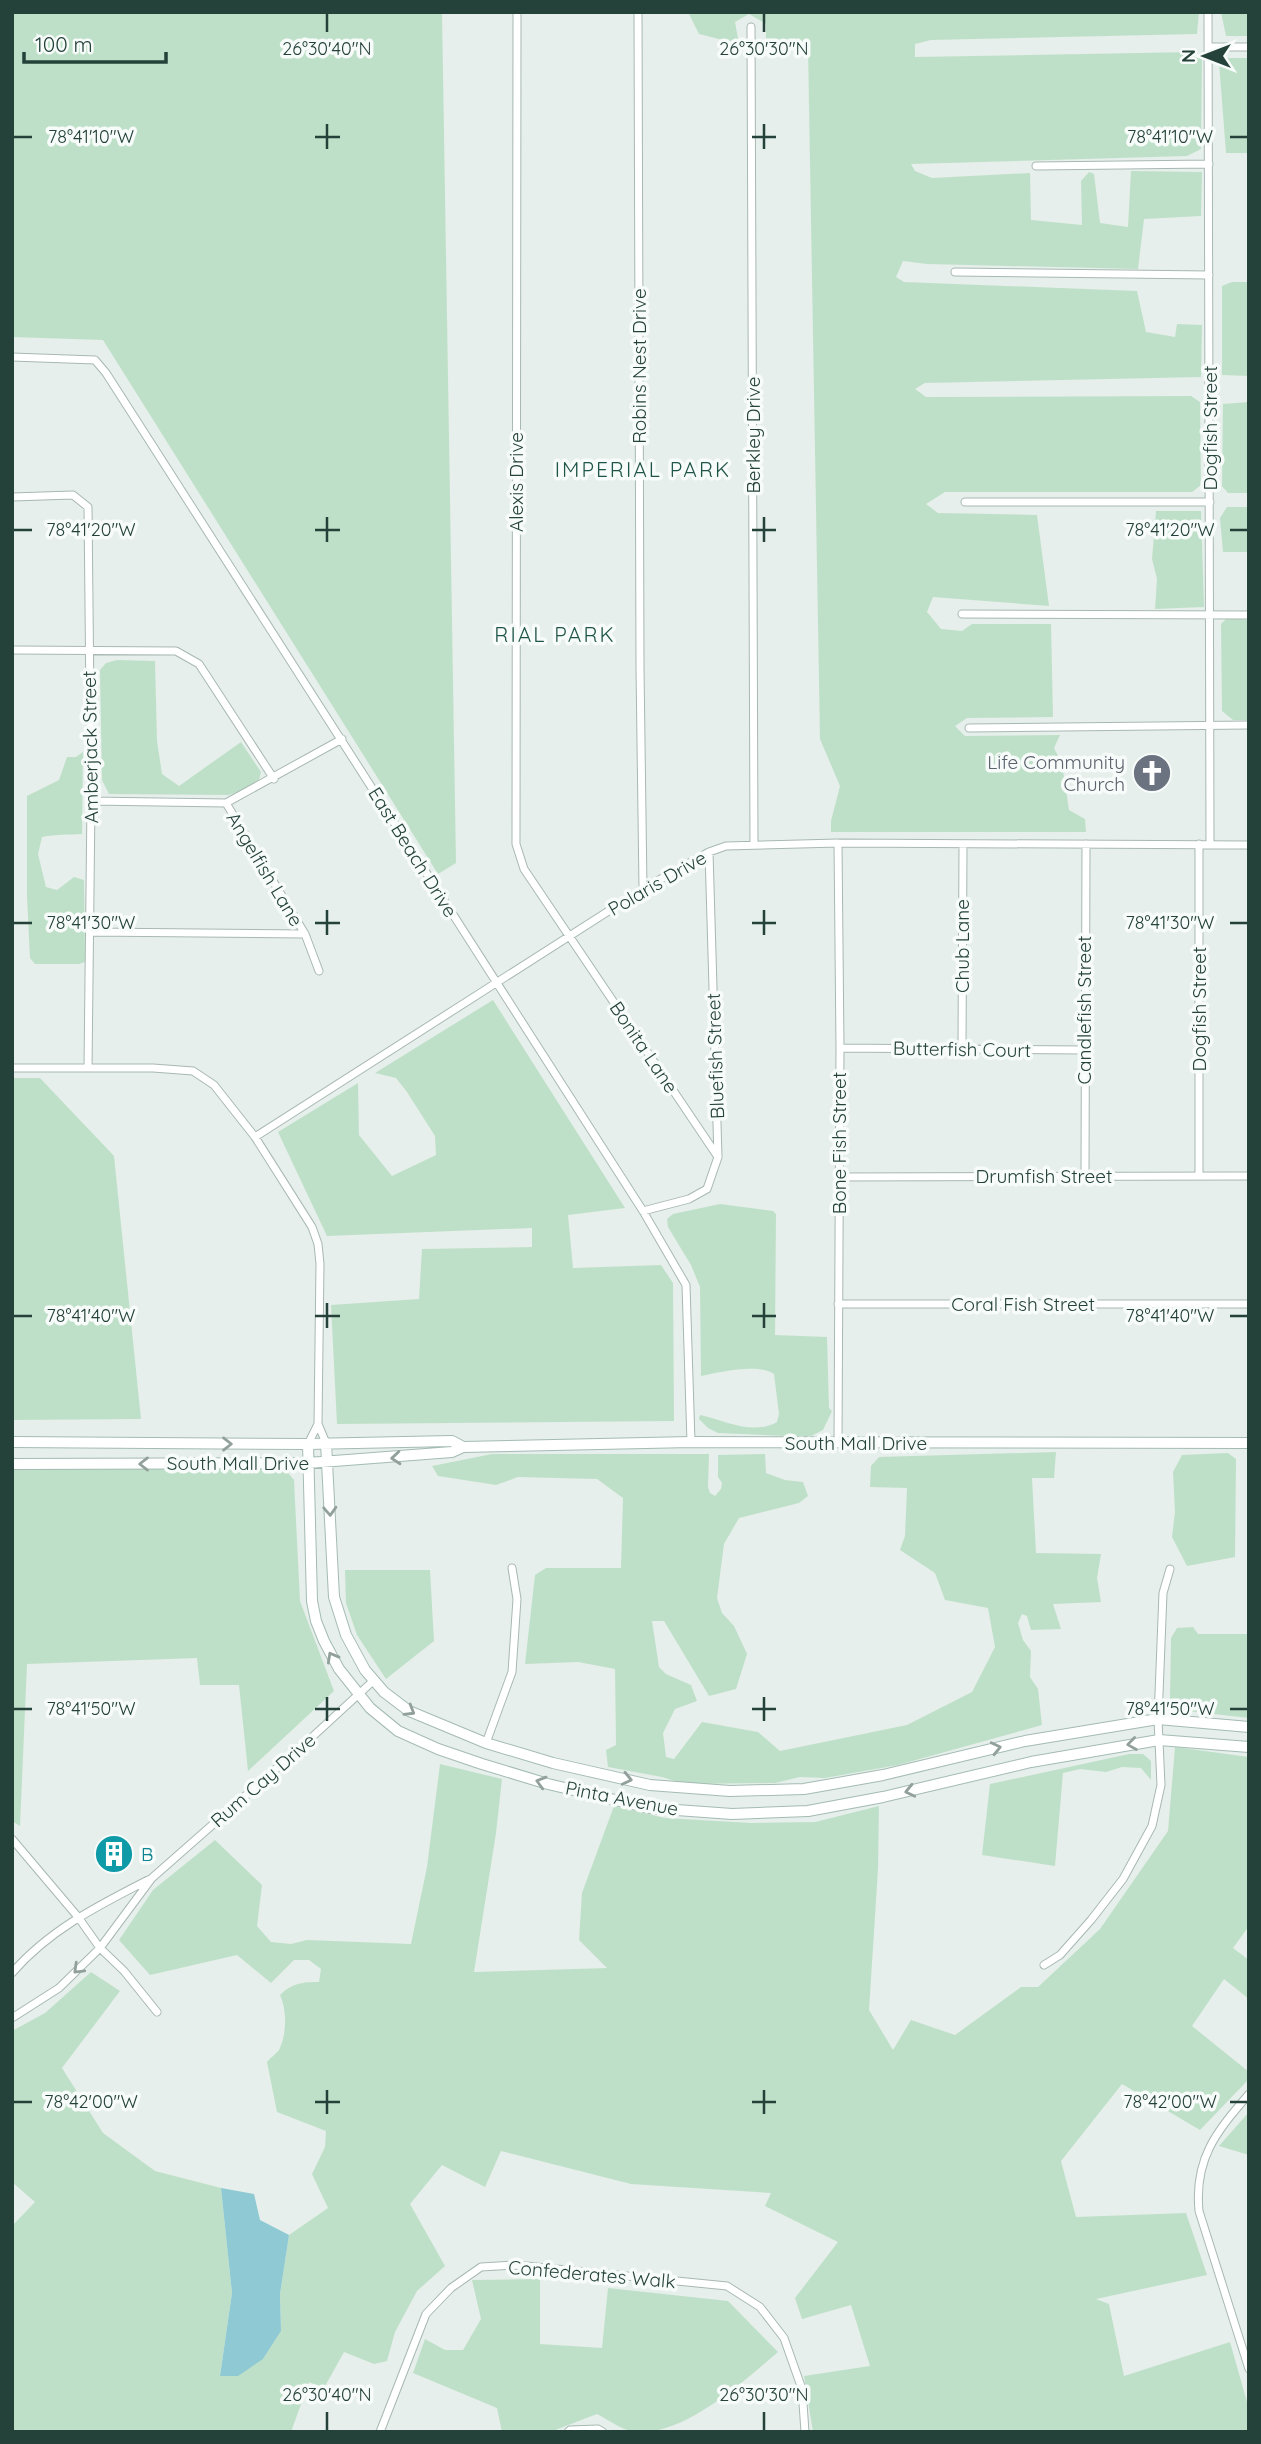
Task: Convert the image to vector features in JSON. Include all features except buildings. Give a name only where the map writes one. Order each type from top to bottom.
[{"type":"street","name":"Alexis Drive","points":[[517,12],[516,844],[524,869],[571,936]]},
{"type":"street","name":"Robins Nest Drive","points":[[638,12],[643,889]]},
{"type":"street","name":"Dogfish Street","points":[[1208,12],[1210,844]]},
{"type":"street","name":"Berkley Drive","points":[[751,27],[754,844]]},
{"type":"street","points":[[1208,47],[1249,47]]},
{"type":"street","points":[[1036,166],[1209,164]]},
{"type":"street","points":[[955,272],[1209,275]]},
{"type":"street","name":"East Beach Drive","points":[[12,357],[87,359],[95,360],[100,366],[643,1211],[685,1285],[691,1442]]},
{"type":"street","name":"Amberjack Street","points":[[12,497],[73,495],[89,507],[89,1068]]},
{"type":"street","points":[[965,502],[1210,502]]},
{"type":"street","points":[[962,614],[1249,615]]},
{"type":"street","points":[[12,650],[176,651],[199,664],[274,779]]},
{"type":"street","points":[[969,728],[1249,725]]},
{"type":"street","points":[[91,801],[226,803],[342,740]]},
{"type":"street","name":"Angelfish Lane","points":[[226,803],[305,934],[319,971]]},
{"type":"street","name":"Polaris Drive","points":[[255,1137],[643,889],[709,852],[726,846],[838,843],[1249,845]]},
{"type":"street","name":"Bone Fish Street","points":[[838,843],[838,1443]]},
{"type":"street","name":"Chub Lane","points":[[961,1048],[963,844]]},
{"type":"street","name":"Candlefish Street","points":[[1085,1176],[1086,844]]},
{"type":"street","name":"Dogfish Street","points":[[1199,844],[1199,1175]]},
{"type":"street","name":"Bluefish Street","points":[[643,1211],[689,1199],[707,1189],[718,1157],[709,852]]},
{"type":"street","name":"Angelfish Lane","points":[[90,932],[305,934]]},
{"type":"street","name":"Bonita Lane","points":[[571,936],[718,1157]]},
{"type":"street","name":"Butterfish Court","points":[[840,1048],[1084,1051]]},
{"type":"street","points":[[12,1068],[153,1068],[193,1071],[214,1085],[255,1137],[312,1227],[318,1244],[318,1424],[326,1443]]},
{"type":"street","name":"Drumfish Street","points":[[839,1177],[1249,1176]]},
{"type":"street","name":"Coral Fish Street","points":[[838,1304],[1249,1304]]},
{"type":"street","points":[[308,1444],[318,1424]]},
{"type":"street","name":"South Mall Drive","points":[[12,1442],[308,1444],[452,1441],[463,1447]]},
{"type":"street","name":"South Mall Drive","points":[[12,1464],[308,1463],[452,1452],[463,1447],[691,1442],[1249,1443]]},
{"type":"street","name":"Pinta Avenue","points":[[326,1443],[334,1597],[346,1635],[373,1681],[409,1711],[486,1743],[553,1763],[650,1785],[730,1791],[804,1789],[883,1775],[1025,1741],[1158,1719],[1249,1727]]},
{"type":"street","points":[[204,1444],[205,1463]]},
{"type":"street","name":"Pinta Avenue","points":[[308,1444],[312,1601],[316,1621],[339,1669],[358,1695],[384,1720],[415,1739],[482,1764],[548,1784],[649,1808],[732,1814],[808,1811],[883,1797],[1056,1757],[1159,1740],[1249,1747]]},
{"type":"street","points":[[486,1743],[512,1672],[517,1599],[512,1568]]},
{"type":"street","points":[[1044,1965],[1060,1955],[1107,1900],[1123,1879],[1152,1826],[1161,1785],[1158,1719],[1163,1593],[1170,1569]]},
{"type":"street","name":"Rum Cay Drive","points":[[12,2018],[59,1988],[100,1948],[152,1878],[373,1681]]},
{"type":"street","points":[[804,1789],[808,1811]]},
{"type":"street","points":[[12,1839],[78,1917],[100,1948],[124,1971],[157,2012]]},
{"type":"street","name":"Rum Cay Drive","points":[[12,1973],[51,1936],[78,1917],[152,1878]]},
{"type":"street","points":[[1249,2094],[1212,2143],[1198,2175],[1198,2194],[1199,2211],[1249,2369]]},
{"type":"street","name":"Confederates Walk","points":[[380,2432],[426,2314],[450,2288],[481,2267],[516,2265],[727,2286],[760,2307],[784,2338],[802,2389],[805,2432]]},
{"type":"street","points":[[568,2432],[598,2429],[603,2432]]},
{"type":"green space","points":[[12,12],[442,12],[456,863],[438,874],[103,340],[12,337]]},
{"type":"green space","points":[[688,12],[1199,12],[1197,34],[931,40],[915,44],[915,57],[1192,52],[1202,59],[1201,149],[1187,156],[911,164],[915,171],[932,178],[1030,173],[1031,220],[1082,225],[1081,181],[1089,172],[1094,174],[1100,223],[1128,227],[1131,171],[1202,172],[1201,216],[1144,219],[1138,269],[927,264],[903,261],[896,277],[904,282],[1137,291],[1146,332],[1175,337],[1177,324],[1202,325],[1201,377],[925,383],[915,389],[926,397],[1191,396],[1200,402],[1201,485],[1192,492],[945,492],[926,504],[938,513],[1037,515],[1049,606],[933,597],[927,612],[941,629],[962,631],[972,624],[1051,624],[1053,717],[967,718],[955,726],[965,736],[1060,735],[1054,748],[1062,764],[1069,810],[1085,819],[1086,832],[831,832],[831,821],[840,786],[820,739],[808,47],[766,43],[766,24],[749,14],[735,22],[739,44],[699,34]]},
{"type":"green space","points":[[1221,12],[1249,12],[1249,36],[1226,36]]},
{"type":"green space","points":[[1225,58],[1249,58],[1249,153],[1226,153],[1219,62]]},
{"type":"green space","points":[[1232,282],[1249,282],[1249,376],[1222,375],[1222,286]]},
{"type":"green space","points":[[1249,402],[1249,493],[1228,493],[1222,486],[1223,404]]},
{"type":"green space","points":[[1227,507],[1249,507],[1249,552],[1223,552],[1220,518]]},
{"type":"green space","points":[[1156,511],[1201,511],[1204,607],[1155,609],[1157,579],[1152,559]]},
{"type":"green space","points":[[1227,618],[1249,620],[1249,720],[1233,720],[1222,711],[1221,624]]},
{"type":"green space","points":[[117,660],[155,661],[157,741],[162,774],[179,786],[241,742],[261,772],[258,784],[229,795],[109,794],[102,780],[100,670],[106,663]]},
{"type":"green space","points":[[83,752],[82,834],[42,837],[38,854],[46,887],[57,890],[74,877],[84,880],[85,962],[35,964],[30,958],[27,896],[27,796],[59,780],[67,757],[76,757]]},
{"type":"green space","points":[[493,1000],[625,1208],[568,1215],[573,1268],[661,1265],[673,1283],[674,1421],[337,1424],[331,1305],[419,1299],[422,1249],[532,1247],[532,1228],[327,1236],[278,1132],[358,1083],[359,1135],[392,1176],[436,1155],[435,1136],[407,1092],[396,1078],[375,1073]]},
{"type":"green space","points":[[12,1078],[40,1078],[114,1156],[141,1419],[12,1420]]},
{"type":"green space","points":[[720,1204],[773,1211],[776,1214],[775,1335],[827,1337],[829,1408],[832,1411],[823,1430],[809,1437],[718,1433],[699,1419],[700,1415],[738,1426],[758,1428],[777,1422],[779,1414],[774,1374],[749,1369],[701,1376],[700,1287],[691,1265],[668,1227],[667,1219],[673,1214]]},
{"type":"green space","points":[[1056,1452],[1054,1478],[1032,1478],[1036,1553],[1101,1554],[1097,1578],[1101,1602],[1053,1604],[1061,1629],[1031,1630],[1027,1616],[1022,1614],[1018,1623],[1023,1640],[1031,1651],[1030,1677],[1038,1689],[1042,1725],[898,1765],[825,1778],[800,1777],[775,1783],[685,1784],[608,1767],[606,1750],[616,1745],[615,1669],[578,1662],[525,1664],[535,1575],[546,1568],[621,1568],[623,1498],[597,1479],[518,1477],[496,1485],[438,1476],[432,1466],[492,1454],[709,1454],[708,1487],[710,1493],[715,1496],[722,1483],[718,1477],[718,1455],[765,1454],[766,1473],[785,1480],[803,1482],[808,1496],[799,1503],[739,1518],[724,1544],[717,1598],[722,1613],[734,1626],[747,1654],[736,1689],[709,1696],[664,1621],[652,1621],[659,1667],[666,1674],[691,1685],[697,1701],[675,1709],[663,1733],[666,1757],[674,1759],[702,1722],[758,1732],[780,1751],[907,1725],[972,1692],[995,1647],[988,1608],[945,1600],[935,1573],[900,1550],[905,1536],[907,1488],[870,1487],[871,1466],[879,1457]]},
{"type":"green space","points":[[1228,1453],[1236,1459],[1235,1557],[1187,1566],[1172,1537],[1175,1512],[1173,1472],[1182,1455]]},
{"type":"green space","points":[[284,1468],[294,1480],[300,1601],[334,1691],[248,1771],[239,1685],[200,1685],[197,1658],[27,1664],[20,1826],[12,1821],[12,1469]]},
{"type":"green space","points":[[345,1570],[430,1570],[434,1641],[386,1679],[357,1635],[346,1603]]},
{"type":"green space","points":[[1193,1627],[1198,1634],[1249,1634],[1249,1718],[1178,1710],[1170,1700],[1171,1638],[1177,1628]]},
{"type":"green space","points":[[1175,1747],[1249,1757],[1249,1926],[1233,1948],[1249,1960],[1249,1999],[1224,1979],[1192,2026],[1249,2072],[1249,2079],[1200,2130],[1122,2084],[1061,2161],[1076,2217],[1186,2213],[1207,2275],[1096,2299],[1109,2304],[1124,2376],[1230,2342],[1249,2409],[1249,2432],[813,2432],[804,2376],[870,2366],[851,2305],[802,2319],[795,2298],[838,2242],[765,2206],[771,2193],[631,2184],[501,2151],[485,2187],[442,2165],[410,2204],[445,2266],[417,2291],[395,2332],[387,2361],[374,2364],[344,2352],[324,2388],[309,2382],[291,2432],[12,2432],[12,2226],[35,2202],[12,2182],[12,2031],[45,2013],[91,1972],[120,1991],[62,2068],[103,2133],[155,2171],[221,2188],[232,2293],[220,2376],[263,2359],[281,2331],[280,2294],[289,2235],[328,2208],[312,2174],[325,2147],[326,2131],[277,2112],[267,2062],[279,2050],[284,2037],[285,2015],[280,1995],[298,1984],[319,1982],[321,1969],[309,1960],[294,1960],[271,1983],[237,1955],[150,1975],[119,1940],[153,1890],[215,1840],[262,1885],[257,1926],[271,1942],[291,1944],[307,1940],[411,1944],[427,1867],[440,1764],[502,1779],[474,1972],[607,1968],[579,1940],[582,1893],[614,1806],[665,1818],[751,1823],[815,1822],[879,1806],[869,2010],[893,2050],[911,2020],[955,2035],[1021,1987],[1038,1987],[1100,1929],[1168,1831]]},
{"type":"green space","points":[[1129,1754],[1143,1754],[1151,1761],[1151,1780],[1141,1768],[1122,1767],[1106,1772],[1080,1769],[1063,1773],[1055,1866],[982,1855],[990,1784]]},
{"type":"green space","points":[[1249,2112],[1249,2155],[1219,2146]]},
{"type":"green space","points":[[540,2279],[540,2344],[602,2348],[608,2288],[728,2301],[778,2352],[712,2404],[674,2425],[654,2431],[631,2431],[597,2414],[550,2432],[502,2432],[497,2408],[413,2373],[425,2339],[445,2350],[463,2350],[481,2319],[472,2280]]},
{"type":"water","points":[[221,2188],[254,2194],[260,2220],[289,2235],[280,2294],[281,2331],[263,2359],[238,2376],[220,2376],[232,2293]]},
{"type":"place","name":"Life Community Church","points":[[1152,773]]},
{"type":"place","name":"B","points":[[114,1854]]},
{"type":"district","name":"IMPERIAL PARK","points":[[643,470]]},
{"type":"district","name":"RIAL PARK","points":[[555,635]]}]
